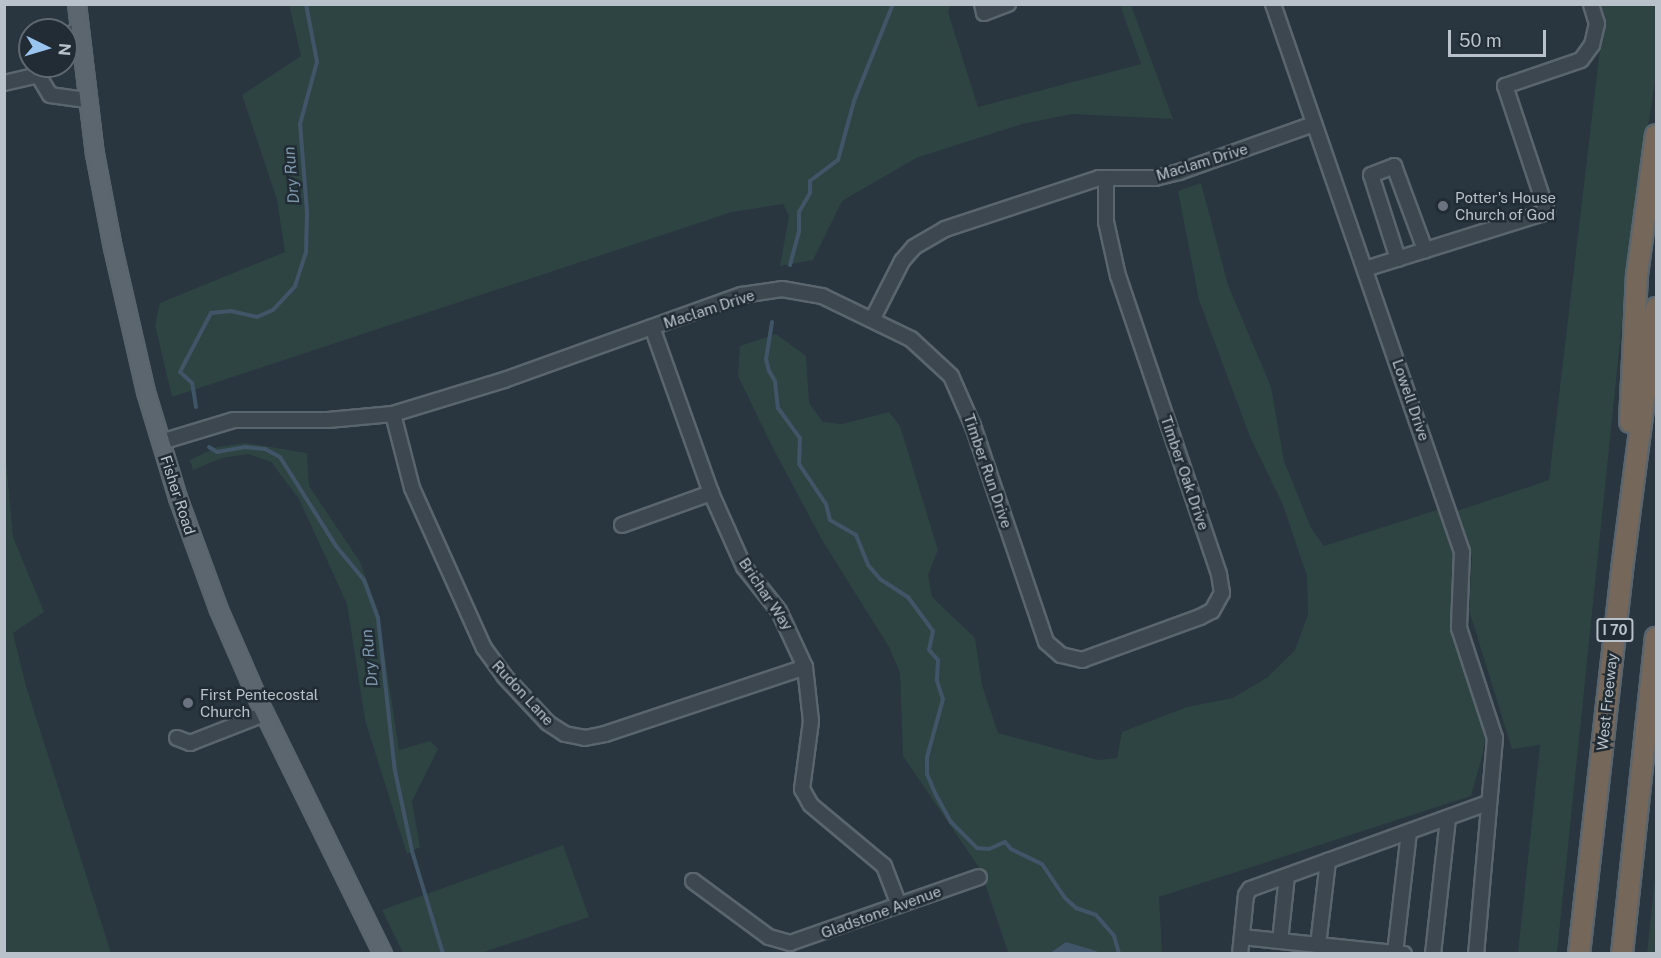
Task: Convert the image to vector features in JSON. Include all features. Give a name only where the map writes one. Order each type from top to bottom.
[{"type":"highway","points":[[1623,562],[1637,275],[1656,135]]},
{"type":"highway","name":"West Freeway","points":[[1580,954],[1623,562],[1656,308]]},
{"type":"highway","name":"I 70","points":[[1622,954],[1656,638]]},
{"type":"main road","name":"Fisher Road","points":[[78,60],[113,248],[161,442],[219,610],[264,714],[383,954]]},
{"type":"street","points":[[983,9],[1008,4]]},
{"type":"street","name":"Lowell Drive","points":[[1273,4],[1462,552],[1459,628],[1495,738],[1487,803],[1476,954]]},
{"type":"street","points":[[1365,269],[1547,212],[1505,86],[1581,60],[1592,45],[1597,24],[1591,4]]},
{"type":"street","points":[[4,83],[19,78]]},
{"type":"street","points":[[43,78],[50,95],[87,100]]},
{"type":"street","name":"Maclam Drive","points":[[161,442],[234,420],[328,420],[393,414],[742,295],[782,289],[822,296],[873,318],[902,261],[929,237],[1065,187],[1106,178],[1155,178],[1179,172],[1314,124]]},
{"type":"street","points":[[1398,259],[1371,175],[1394,166],[1425,250]]},
{"type":"street","name":"Timber Oak Drive","points":[[1061,655],[1082,660],[1200,617],[1212,611],[1222,593],[1219,574],[1118,276],[1106,222],[1106,178]]},
{"type":"street","name":"Timber Run Drive","points":[[873,318],[911,339],[951,376],[973,426],[1046,642],[1061,655]]},
{"type":"street","name":"Brichar Way","points":[[652,327],[711,493],[744,567],[779,611],[805,667],[811,721],[802,789],[810,806],[884,866],[899,905]]},
{"type":"street","name":"Rudon Lane","points":[[393,414],[412,488],[484,648],[519,692],[548,723],[565,734],[585,738],[605,734],[805,667]]},
{"type":"street","points":[[622,525],[711,493]]},
{"type":"street","points":[[177,738],[190,743],[264,714]]},
{"type":"street","points":[[1240,954],[1246,895],[1250,889],[1487,803]]},
{"type":"street","points":[[1433,954],[1448,818]]},
{"type":"street","points":[[1242,937],[1399,953],[1409,832]]},
{"type":"street","points":[[1318,945],[1328,861]]},
{"type":"street","points":[[1280,941],[1287,876]]},
{"type":"street","name":"Gladstone Avenue","points":[[693,881],[769,937],[790,943],[979,877]]},
{"type":"green space","points":[[289,5],[951,5],[948,12],[978,107],[1141,64],[1120,5],[1131,5],[1173,119],[1072,114],[1022,124],[916,158],[842,201],[813,260],[780,266],[789,216],[783,204],[732,212],[172,397],[155,325],[160,303],[285,252],[277,200],[242,95],[301,56]]},
{"type":"green space","points":[[1597,5],[1656,5],[1656,75],[1630,244],[1557,953],[1518,953],[1540,745],[1512,749],[1469,610],[1472,557],[1457,511],[1549,480],[1602,32]]},
{"type":"green space","points":[[1201,183],[1228,285],[1271,387],[1284,461],[1311,528],[1324,546],[1440,509],[1457,560],[1451,633],[1486,734],[1483,753],[1471,796],[1159,897],[1162,953],[1101,953],[1066,942],[1050,953],[1008,952],[980,869],[903,756],[900,673],[889,647],[822,540],[771,444],[738,376],[740,346],[776,334],[806,356],[809,403],[823,422],[842,424],[889,412],[900,426],[938,550],[928,575],[932,597],[975,638],[982,685],[998,733],[1098,760],[1117,758],[1122,732],[1187,707],[1233,698],[1268,677],[1295,650],[1308,615],[1307,576],[1283,505],[1250,437],[1199,300],[1178,191]]},
{"type":"green space","points":[[246,443],[307,453],[309,486],[360,562],[378,611],[399,750],[430,741],[438,749],[412,801],[420,847],[407,854],[365,720],[347,604],[299,499],[271,462],[248,454],[222,458],[193,470],[190,460],[217,447]]},
{"type":"green space","points":[[5,449],[13,537],[44,612],[13,633],[26,686],[111,953],[5,953]]},
{"type":"green space","points":[[563,845],[589,917],[481,953],[403,953],[382,910]]},
{"type":"green space","points":[[1656,871],[1656,953],[1647,953]]},
{"type":"water","points":[[1066,942],[1090,949],[1101,953],[1050,953]]},
{"type":"waterway","name":"Dry Run","points":[[196,407],[192,383],[180,372],[211,313],[231,311],[257,317],[273,310],[295,286],[306,253],[307,212],[300,124],[317,62],[306,4]]},
{"type":"waterway","points":[[790,265],[799,232],[799,212],[810,193],[810,181],[838,160],[854,101],[893,4]]},
{"type":"waterway","points":[[772,322],[766,359],[775,381],[778,408],[800,438],[799,464],[826,504],[830,520],[856,535],[868,565],[880,579],[908,597],[933,631],[929,650],[938,660],[937,681],[943,699],[927,757],[927,774],[936,795],[951,822],[977,848],[989,849],[1005,842],[1011,849],[1042,864],[1065,898],[1076,908],[1096,915],[1114,936],[1119,954]]},
{"type":"waterway","name":"Dry Run","points":[[209,447],[217,452],[245,447],[265,449],[280,457],[336,546],[364,580],[378,618],[395,771],[412,851],[443,954]]},
{"type":"place","name":"Potter's House Church of God","points":[[1443,206]]},
{"type":"place","name":"First Pentecostal Church","points":[[188,703]]}]
